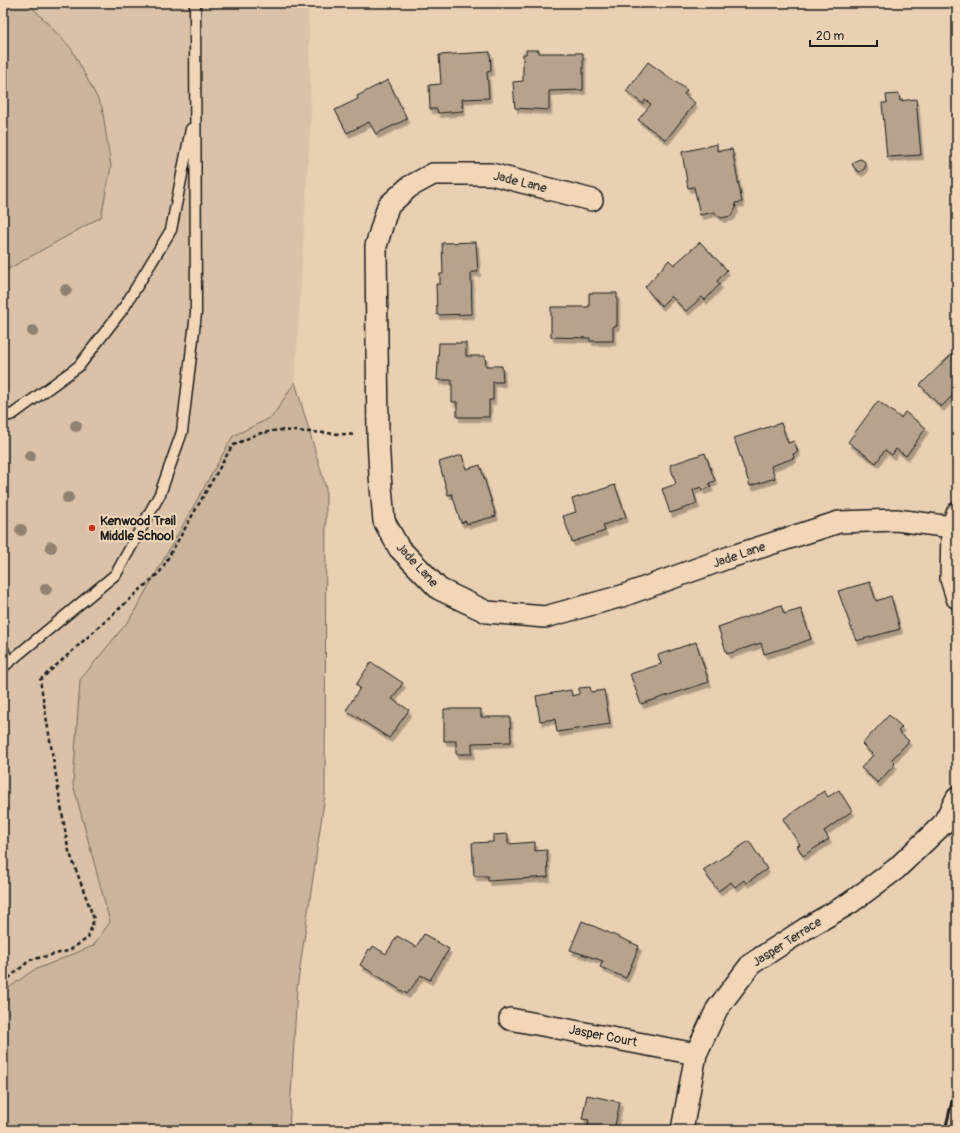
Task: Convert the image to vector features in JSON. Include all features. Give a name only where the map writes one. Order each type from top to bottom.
[{"type":"street","name":"Jade Lane","points":[[592,200],[491,174],[433,174],[409,187],[388,206],[376,246],[378,437],[384,521],[399,548],[439,589],[487,612],[545,617],[622,596],[730,557],[839,522],[954,520]]},
{"type":"street","points":[[954,520],[951,579],[957,598]]},
{"type":"street","name":"Jasper Terrace","points":[[682,1130],[696,1054],[716,1010],[751,964],[805,929],[850,903],[896,869],[943,824],[957,798]]},
{"type":"street","name":"Jasper Court","points":[[510,1019],[696,1054]]},
{"type":"lane","points":[[3,649],[6,665],[116,574],[160,494],[182,432],[196,313],[195,3]]},
{"type":"lane","points":[[3,417],[13,414],[80,366],[125,306],[171,230],[196,106]]},
{"type":"path","points":[[3,983],[30,960],[68,951],[88,938],[94,919],[68,848],[40,680],[160,572],[232,446],[257,434],[278,430],[378,437]]},
{"type":"shaded area","name":"Kenwood Trail Middle School","points":[[3,3],[308,3],[311,112],[295,382],[272,417],[233,436],[130,619],[80,680],[73,784],[110,922],[93,946],[32,971],[3,992]]},
{"type":"shaded area","points":[[3,3],[28,3],[71,48],[102,107],[111,167],[101,217],[3,272]]},
{"type":"shaded area","points":[[295,382],[326,488],[325,795],[297,988],[289,1130],[3,1130],[3,992],[32,971],[93,946],[110,922],[73,784],[80,680],[130,619],[233,436],[272,417]]},
{"type":"building","points":[[526,50],[539,50],[539,53],[583,53],[583,90],[549,91],[549,110],[515,108],[513,82],[523,81],[523,54],[526,54]]},
{"type":"building","points":[[490,52],[491,71],[487,72],[489,98],[462,99],[463,111],[438,113],[437,109],[430,109],[429,85],[441,84],[439,55]]},
{"type":"building","points":[[648,62],[687,90],[684,94],[695,103],[666,140],[638,120],[651,104],[645,100],[643,104],[626,91]]},
{"type":"building","points":[[388,80],[407,119],[376,134],[369,122],[347,133],[335,110],[358,99],[357,96]]},
{"type":"building","points":[[899,94],[900,101],[916,99],[921,155],[887,157],[882,103],[887,103],[886,95]]},
{"type":"building","points":[[717,144],[717,151],[732,149],[742,202],[735,203],[736,208],[731,216],[721,218],[714,212],[700,215],[694,187],[688,188],[682,152]]},
{"type":"building","points":[[861,159],[865,162],[865,168],[860,172],[855,169],[852,164]]},
{"type":"building","points":[[476,242],[478,272],[471,272],[472,314],[437,315],[436,284],[440,284],[440,274],[443,274],[442,243]]},
{"type":"building","points":[[700,242],[727,270],[717,281],[720,284],[705,300],[702,297],[686,311],[671,296],[661,306],[645,287],[669,260],[674,265]]},
{"type":"building","points":[[589,293],[617,293],[617,326],[613,326],[613,341],[590,341],[590,338],[551,337],[551,307],[589,307]]},
{"type":"building","points":[[439,343],[466,343],[466,356],[485,356],[486,366],[502,366],[503,382],[493,382],[493,400],[489,400],[489,417],[457,417],[457,402],[452,402],[452,380],[437,380]]},
{"type":"building","points":[[957,349],[957,391],[941,407],[920,385]]},
{"type":"building","points":[[878,401],[901,418],[905,412],[926,428],[906,456],[896,449],[892,455],[885,450],[876,463],[848,442]]},
{"type":"building","points":[[781,423],[788,443],[794,441],[798,452],[793,454],[794,458],[771,466],[775,478],[750,486],[734,438]]},
{"type":"building","points":[[705,453],[715,481],[709,483],[711,487],[702,490],[701,487],[693,490],[697,504],[670,513],[662,489],[676,484],[670,465]]},
{"type":"building","points":[[462,455],[466,469],[480,465],[496,516],[467,524],[466,521],[461,523],[452,494],[448,495],[439,462]]},
{"type":"building","points":[[615,485],[626,517],[603,525],[605,531],[572,542],[563,516],[576,512],[572,499]]},
{"type":"building","points":[[870,582],[876,601],[891,596],[900,629],[856,641],[838,591]]},
{"type":"building","points":[[781,605],[784,614],[801,609],[811,639],[764,654],[761,643],[727,654],[718,627]]},
{"type":"building","points":[[696,642],[709,682],[641,704],[630,674],[661,664],[658,655]]},
{"type":"building","points":[[371,662],[403,683],[392,699],[409,710],[389,738],[346,710],[360,688],[356,685]]},
{"type":"building","points":[[590,687],[591,692],[604,690],[610,724],[557,732],[555,719],[540,721],[536,696],[571,690],[572,696],[579,694],[579,688]]},
{"type":"building","points":[[444,709],[481,709],[481,717],[510,717],[511,742],[472,743],[472,754],[456,754],[456,741],[444,741]]},
{"type":"building","points":[[889,715],[902,727],[898,731],[909,741],[891,760],[895,764],[878,783],[861,768],[873,755],[862,744]]},
{"type":"building","points":[[839,790],[852,811],[824,831],[829,839],[803,856],[797,846],[800,845],[783,819],[824,791],[828,797]]},
{"type":"building","points":[[508,834],[508,844],[535,842],[535,851],[547,850],[548,877],[488,881],[488,876],[474,876],[472,843],[493,842],[493,835]]},
{"type":"building","points":[[749,841],[767,869],[746,883],[744,880],[735,887],[731,882],[718,891],[703,870]]},
{"type":"building","points":[[582,921],[639,946],[626,978],[600,967],[603,961],[570,950]]},
{"type":"building","points":[[424,934],[449,949],[430,980],[421,975],[407,994],[360,965],[369,949],[371,950],[373,946],[386,954],[397,936],[416,947]]},
{"type":"building","points":[[587,1095],[620,1102],[614,1130],[587,1130],[589,1120],[582,1119]]},
{"type":"railway","points":[[945,1130],[957,1081]]},
{"type":"place","name":"Kenwood Trail Middle School","points":[[92,528]]}]
